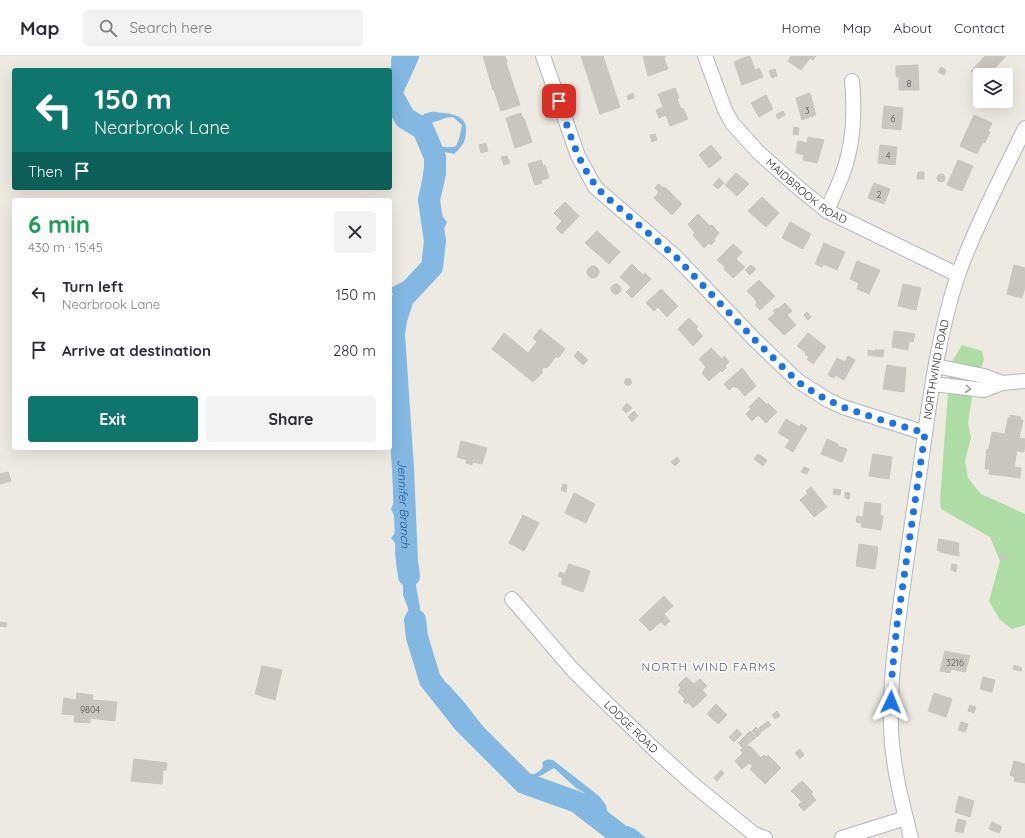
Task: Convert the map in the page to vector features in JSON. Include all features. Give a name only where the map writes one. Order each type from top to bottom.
[{"type":"street","points":[[543,56],[578,156],[595,187],[675,256],[756,341],[798,382],[843,407],[925,433]]},
{"type":"street","name":"MAIDBROOK ROAD","points":[[705,56],[725,110],[732,123],[758,152],[801,190],[827,211],[958,276]]},
{"type":"street","points":[[827,211],[843,173],[849,151],[854,99],[852,81]]},
{"type":"street","name":"NORTHWIND ROAD","points":[[911,838],[901,798],[892,745],[891,693],[897,625],[925,433],[936,366],[947,315],[958,276],[988,206],[1025,128]]},
{"type":"street","points":[[936,366],[984,376],[1002,383]]},
{"type":"street","points":[[933,384],[984,390],[1002,383],[1025,381]]},
{"type":"street","name":"LODGE ROAD","points":[[512,599],[572,669],[656,750],[696,786],[754,834],[766,838]]},
{"type":"street","points":[[842,838],[906,818]]},
{"type":"green space","points":[[962,345],[982,351],[984,360],[974,385],[968,423],[971,438],[965,461],[968,478],[981,494],[1025,514],[1025,625],[1012,629],[1000,620],[989,601],[1000,561],[990,537],[941,509],[940,500],[950,365]]},
{"type":"water","points":[[392,56],[397,56],[397,62],[401,71],[397,86],[401,111],[403,113],[413,118],[433,112],[452,114],[462,119],[466,126],[465,140],[462,146],[454,154],[445,152],[440,153],[429,160],[426,168],[428,205],[432,211],[443,217],[447,222],[442,233],[441,243],[443,257],[433,271],[426,277],[392,294],[392,287],[425,271],[438,256],[436,239],[429,225],[423,200],[422,181],[424,167],[429,154],[435,148],[456,146],[462,125],[453,117],[427,124],[415,123],[392,109]]},
{"type":"water","name":"Jennifer Branch","points":[[392,330],[403,351],[406,362],[406,388],[401,447],[405,465],[403,486],[405,497],[405,530],[407,552],[415,580],[420,608],[420,615],[417,619],[421,635],[421,654],[425,663],[439,678],[449,685],[464,702],[485,729],[509,767],[522,774],[531,775],[540,771],[543,767],[542,763],[544,761],[548,759],[553,760],[599,796],[606,805],[608,816],[614,822],[619,826],[628,826],[635,829],[646,838],[626,838],[606,824],[595,806],[583,792],[576,788],[554,768],[531,779],[521,778],[503,769],[495,761],[489,745],[478,727],[469,719],[455,699],[433,686],[410,652],[411,635],[408,622],[408,608],[403,595],[403,585],[395,554],[396,544],[391,538],[397,527],[391,509],[393,504],[398,501],[394,483],[396,463],[392,436],[394,433],[396,413],[395,387],[400,379],[401,373],[397,348],[393,341]]},
{"type":"building","points":[[483,56],[505,56],[520,105],[501,111]]},
{"type":"building","points":[[581,56],[603,56],[620,107],[600,114]]},
{"type":"building","points":[[643,56],[665,56],[664,58],[668,69],[648,76]]},
{"type":"building","points":[[750,56],[755,70],[759,68],[763,77],[742,85],[734,62]]},
{"type":"building","points":[[791,56],[816,56],[813,60],[810,58],[801,70],[788,61]]},
{"type":"building","points":[[985,56],[1006,56],[995,68],[974,68]]},
{"type":"building","points":[[918,65],[919,90],[899,90],[899,77],[896,77],[896,66]]},
{"type":"building","points":[[941,67],[946,70],[944,75],[938,72]]},
{"type":"building","points":[[775,69],[777,76],[772,78],[769,71]]},
{"type":"building","points":[[675,88],[681,109],[683,108],[688,119],[670,126],[666,115],[659,118],[656,110],[663,107],[658,94]]},
{"type":"building","points":[[633,93],[634,98],[628,100],[627,96]]},
{"type":"building","points":[[810,93],[816,115],[802,120],[796,98]]},
{"type":"building","points":[[766,95],[773,109],[759,117],[751,103]]},
{"type":"building","points":[[884,106],[903,108],[901,130],[882,128]]},
{"type":"building","points":[[783,111],[785,115],[778,119],[776,115]]},
{"type":"building","points":[[521,113],[532,142],[515,148],[506,118]]},
{"type":"building","points":[[974,115],[992,123],[985,143],[983,142],[977,154],[960,146]]},
{"type":"building","points":[[794,127],[799,128],[798,135],[793,134]]},
{"type":"building","points":[[655,134],[657,140],[652,142],[650,135]]},
{"type":"building","points":[[808,137],[824,140],[817,163],[803,160],[804,155],[796,153],[798,141],[807,143]]},
{"type":"building","points":[[486,143],[488,151],[481,153],[479,145]]},
{"type":"building","points":[[711,145],[722,158],[709,168],[699,155]]},
{"type":"building","points":[[880,145],[897,147],[895,165],[878,163]]},
{"type":"building","points":[[507,156],[510,163],[504,165],[501,157]]},
{"type":"building","points":[[541,160],[543,166],[545,165],[549,178],[541,180],[542,183],[535,185],[528,164]]},
{"type":"building","points":[[958,160],[973,166],[962,191],[947,185]]},
{"type":"building","points":[[918,172],[924,172],[924,179],[917,179]]},
{"type":"building","points":[[736,173],[749,184],[737,196],[725,185]]},
{"type":"building","points":[[941,174],[944,175],[944,181],[941,182],[938,181],[937,178],[938,175]]},
{"type":"building","points":[[719,178],[724,183],[718,189],[713,185]]},
{"type":"building","points":[[874,183],[890,189],[884,204],[868,198]]},
{"type":"building","points":[[658,184],[664,188],[665,187],[682,204],[672,215],[654,198],[659,192],[655,188]]},
{"type":"building","points":[[762,197],[779,213],[766,227],[748,211]]},
{"type":"building","points":[[565,202],[579,216],[562,234],[556,228],[562,221],[554,213]]},
{"type":"building","points":[[698,214],[710,226],[712,225],[719,233],[711,245],[709,243],[704,248],[693,235],[695,233],[688,224]]},
{"type":"building","points":[[790,222],[811,234],[803,249],[782,238]]},
{"type":"building","points":[[597,231],[620,252],[609,264],[585,243]]},
{"type":"building","points":[[824,243],[845,252],[837,270],[823,264],[822,267],[815,264]]},
{"type":"building","points":[[733,244],[742,252],[736,259],[745,267],[733,278],[724,269],[725,267],[717,260]]},
{"type":"building","points":[[857,261],[880,270],[869,294],[857,289],[859,283],[850,279]]},
{"type":"building","points":[[632,264],[643,275],[645,273],[651,279],[632,298],[626,292],[631,287],[620,277]]},
{"type":"building","points":[[751,265],[756,269],[750,275],[745,270]]},
{"type":"building","points":[[1014,265],[1025,268],[1025,287],[1022,298],[1007,294]]},
{"type":"building","points":[[591,266],[595,266],[599,272],[595,278],[591,278],[587,274],[587,270]]},
{"type":"building","points":[[759,280],[775,296],[760,310],[755,305],[757,303],[755,299],[747,291]]},
{"type":"building","points":[[616,284],[621,289],[616,294],[611,289]]},
{"type":"building","points":[[903,284],[921,288],[916,310],[898,306]]},
{"type":"building","points":[[661,289],[678,306],[667,317],[658,307],[654,311],[646,303]]},
{"type":"building","points":[[785,303],[792,311],[787,315],[796,325],[784,335],[768,319],[775,313],[773,311]]},
{"type":"building","points":[[807,312],[811,317],[808,320],[804,315]]},
{"type":"building","points":[[689,318],[698,327],[696,329],[703,336],[693,346],[678,329]]},
{"type":"building","points":[[540,329],[565,349],[558,358],[556,356],[549,366],[546,368],[544,367],[541,371],[543,372],[533,382],[492,349],[504,333],[528,353],[537,342],[533,338]]},
{"type":"building","points":[[894,331],[915,334],[913,342],[909,341],[908,350],[892,347]]},
{"type":"building","points":[[808,333],[826,347],[813,364],[807,359],[809,357],[805,354],[806,353],[797,346]]},
{"type":"building","points":[[711,348],[722,359],[724,356],[729,362],[722,372],[721,370],[709,381],[702,373],[706,367],[699,359]]},
{"type":"building","points":[[868,350],[874,351],[874,356],[868,355]]},
{"type":"building","points":[[875,350],[884,350],[883,357],[874,356]]},
{"type":"building","points":[[578,351],[588,360],[583,365],[574,356]]},
{"type":"building","points":[[848,356],[855,360],[844,380],[835,375],[834,378],[828,375],[837,358],[845,362]]},
{"type":"building","points":[[887,365],[906,368],[904,392],[883,389]]},
{"type":"building","points":[[742,368],[756,386],[745,396],[737,387],[736,388],[734,386],[729,390],[724,384]]},
{"type":"building","points":[[628,379],[631,382],[628,385],[625,382]]},
{"type":"building","points":[[759,397],[777,412],[766,423],[758,415],[752,421],[746,414],[751,409],[749,407]]},
{"type":"building","points":[[627,403],[632,408],[626,413],[622,409]]},
{"type":"building","points":[[634,411],[638,416],[632,422],[628,417]]},
{"type":"building","points":[[1010,415],[1021,417],[1020,420],[1023,420],[1019,438],[1025,439],[1024,452],[1017,451],[1014,467],[1021,468],[1020,478],[989,474],[990,469],[985,469],[987,449],[989,449],[992,432],[1005,434]]},
{"type":"building","points":[[786,419],[800,427],[801,424],[807,428],[793,452],[785,447],[790,440],[778,433]]},
{"type":"building","points":[[827,439],[838,444],[838,446],[847,449],[842,462],[821,454]]},
{"type":"building","points":[[461,441],[487,448],[482,464],[473,462],[472,465],[466,463],[467,460],[457,457]]},
{"type":"building","points":[[758,454],[767,460],[763,466],[754,459]]},
{"type":"building","points":[[873,454],[892,457],[889,479],[869,476]]},
{"type":"building","points":[[677,457],[680,461],[675,466],[671,462]]},
{"type":"building","points":[[804,467],[809,469],[807,474],[801,472]]},
{"type":"building","points":[[8,472],[11,481],[0,484],[0,474]]},
{"type":"building","points":[[563,484],[567,485],[566,492],[561,490]]},
{"type":"building","points":[[811,487],[827,507],[814,517],[800,500],[808,493],[806,491]]},
{"type":"building","points":[[834,489],[841,490],[840,495],[833,494]]},
{"type":"building","points":[[845,492],[850,493],[849,499],[845,498]]},
{"type":"building","points":[[574,493],[595,504],[586,523],[565,513]]},
{"type":"building","points":[[865,502],[881,504],[880,515],[883,516],[881,530],[861,527],[862,523],[856,522],[857,516],[863,517]]},
{"type":"building","points":[[523,515],[539,523],[524,551],[509,543]]},
{"type":"building","points":[[939,539],[959,543],[959,556],[937,550]]},
{"type":"building","points":[[859,544],[878,547],[875,569],[856,566]]},
{"type":"building","points":[[1000,555],[1007,556],[1007,560],[1000,558]]},
{"type":"building","points":[[569,564],[590,571],[583,592],[561,584],[563,578],[558,576],[560,572],[565,574]]},
{"type":"building","points":[[952,564],[957,565],[956,572],[951,570]]},
{"type":"building","points":[[664,596],[673,606],[664,614],[670,621],[665,626],[661,622],[650,631],[639,620]]},
{"type":"building","points":[[0,622],[7,623],[6,627],[0,626]]},
{"type":"building","points":[[945,651],[970,656],[965,672],[951,669],[950,673],[940,671]]},
{"type":"building","points":[[1014,665],[1022,668],[1021,671],[1013,669]]},
{"type":"building","points":[[262,666],[282,670],[275,700],[255,694]]},
{"type":"building","points":[[686,677],[694,684],[700,679],[707,686],[702,690],[707,695],[693,708],[688,702],[686,704],[683,701],[685,699],[678,692],[681,688],[678,685]]},
{"type":"building","points":[[983,677],[995,680],[992,692],[980,689]]},
{"type":"building","points":[[77,693],[93,695],[92,700],[117,702],[115,721],[90,718],[90,723],[74,722],[75,715],[62,714],[64,698],[76,700]]},
{"type":"building","points":[[934,693],[952,699],[946,717],[928,711]]},
{"type":"building","points":[[716,704],[727,715],[718,724],[707,714]]},
{"type":"building","points":[[970,705],[976,707],[974,713],[968,711]]},
{"type":"building","points":[[777,711],[780,716],[775,719],[772,715]]},
{"type":"building","points":[[768,721],[771,725],[761,732],[759,728]]},
{"type":"building","points":[[961,722],[968,724],[965,732],[958,730]]},
{"type":"building","points":[[756,727],[761,733],[757,737],[752,731]]},
{"type":"building","points":[[737,729],[742,734],[734,742],[729,737]]},
{"type":"building","points":[[750,731],[756,737],[747,745],[749,747],[750,746],[761,758],[764,755],[766,757],[768,755],[781,768],[765,784],[750,769],[753,766],[749,763],[742,769],[735,761],[743,753],[740,750],[743,748],[738,743]]},
{"type":"building","points":[[800,749],[804,755],[800,759],[795,753]]},
{"type":"building","points":[[134,759],[167,763],[166,770],[163,770],[162,784],[131,781]]},
{"type":"building","points":[[1014,761],[1025,764],[1025,783],[1014,781],[1015,777],[1010,775]]},
{"type":"building","points":[[721,770],[724,773],[717,781],[714,778]]},
{"type":"building","points":[[802,781],[813,792],[811,794],[816,800],[804,811],[798,805],[802,802],[791,791]]},
{"type":"building","points":[[959,796],[974,801],[970,817],[955,812]]},
{"type":"building","points":[[958,819],[966,821],[963,833],[955,831]]},
{"type":"building","points":[[992,822],[1002,827],[999,833],[989,829]]},
{"type":"waterway","name":"Jennifer Branch","points":[[392,91],[408,56]]},
{"type":"waterway","name":"Jennifer Branch","points":[[392,95],[405,118],[423,129],[435,157],[435,173],[429,200],[435,241],[432,267],[403,298],[396,320],[394,334],[409,576]]},
{"type":"waterway","name":"Jennifer Branch","points":[[415,620],[417,637],[430,680],[464,723],[524,783],[577,802],[624,838]]},
{"type":"district","name":"NORTH WIND FARMS","points":[[709,666]]},
{"type":"route","points":[[559,101],[578,156],[595,187],[675,256],[713,294],[756,341],[798,382],[820,396],[843,407],[925,433],[897,625],[891,702]]}]
